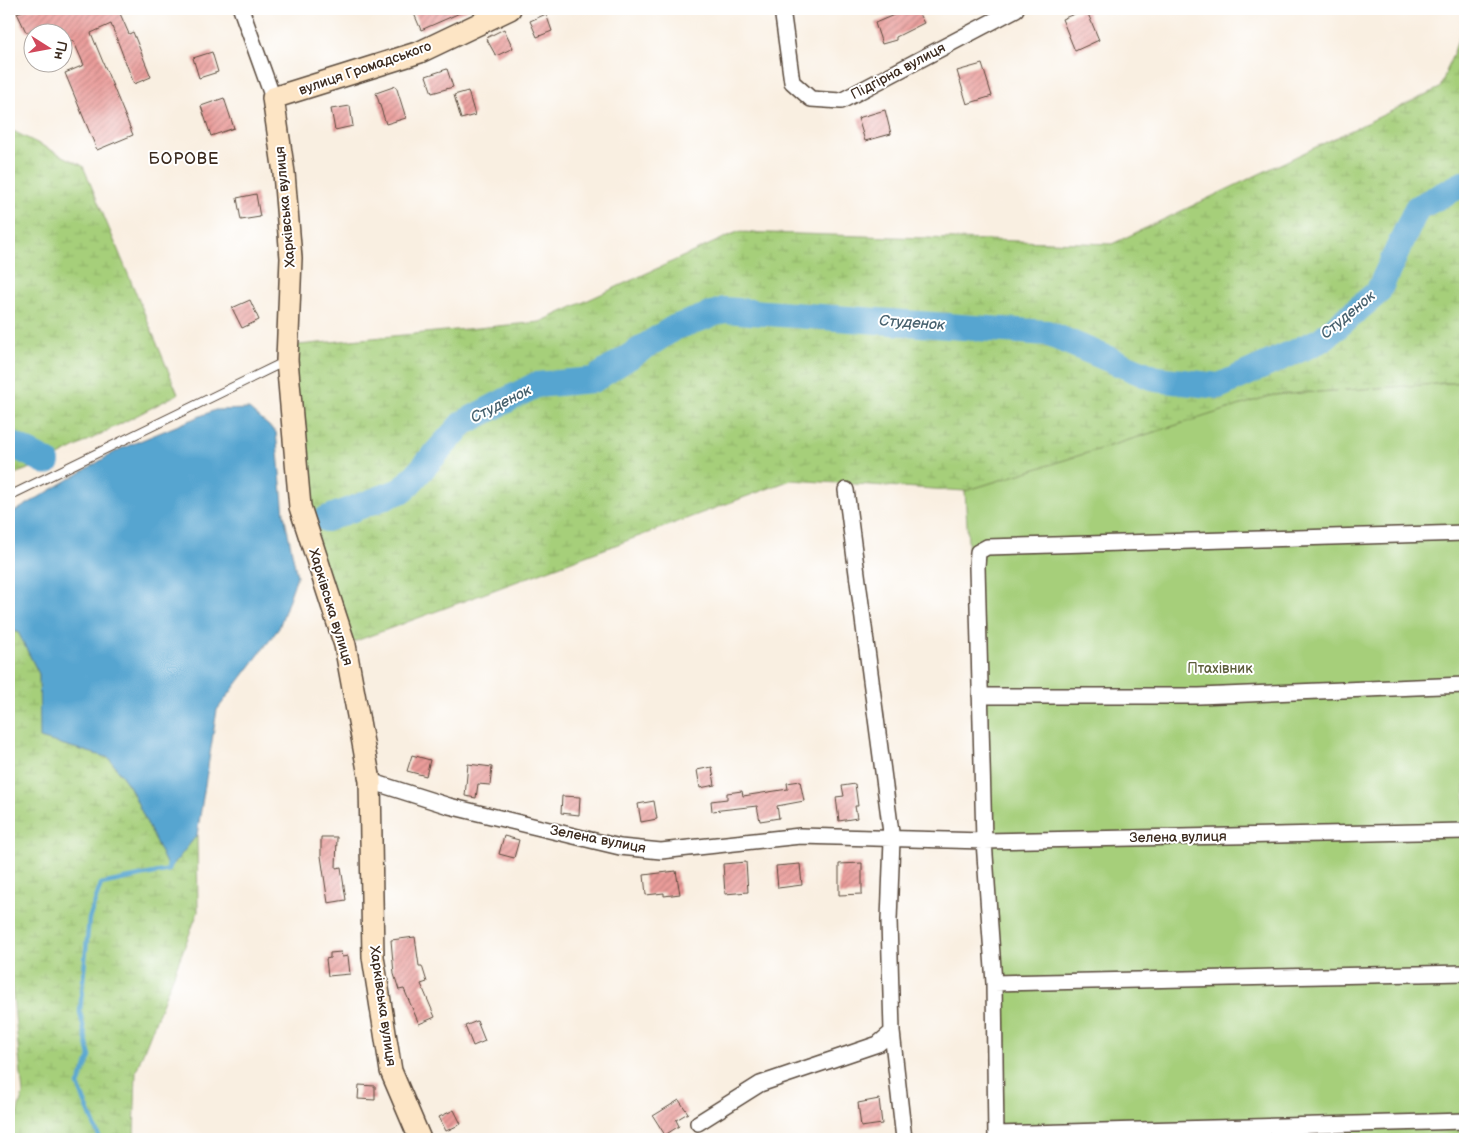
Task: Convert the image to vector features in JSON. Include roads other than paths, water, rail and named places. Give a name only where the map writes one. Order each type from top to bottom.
[{"type":"street","points":[[241,9],[273,98]]},
{"type":"street","name":"вулиця Громадського","points":[[273,98],[420,52],[510,9]]},
{"type":"street","name":"Підгірна вулиця","points":[[782,9],[792,82],[811,99],[841,101],[1016,9]]},
{"type":"street","name":"Харківська вулиця","points":[[273,98],[284,173],[291,258],[288,360],[300,508],[345,645],[370,780],[373,957],[391,1071],[420,1139]]},
{"type":"street","points":[[846,490],[892,840],[890,920],[892,1032],[904,1139]]},
{"type":"street","points":[[1465,533],[986,547],[978,552],[976,567],[984,841],[994,982],[996,1137],[1465,1121]]},
{"type":"street","points":[[980,696],[1199,696],[1465,685]]},
{"type":"street","name":"Зелена вулиця","points":[[370,780],[449,806],[620,847],[661,851],[800,836],[984,841],[1465,831]]},
{"type":"street","points":[[994,982],[1465,974]]},
{"type":"street","points":[[698,1123],[760,1084],[878,1044],[892,1032]]},
{"type":"lane","points":[[9,496],[288,360]]},
{"type":"water","points":[[249,409],[276,432],[284,514],[297,576],[279,628],[217,710],[197,835],[169,870],[130,787],[109,758],[40,738],[39,674],[18,632],[9,631],[9,515],[120,449],[215,410]]},
{"type":"waterway","name":"Студенок","points":[[326,519],[403,490],[463,423],[536,385],[593,380],[674,328],[724,310],[1047,333],[1156,379],[1219,386],[1321,340],[1378,292],[1417,208],[1465,183]]},
{"type":"waterway","name":"Студенок","points":[[9,443],[47,462]]},
{"type":"waterway","points":[[100,1139],[78,1085],[90,1057],[80,1012],[89,919],[101,884],[169,870],[168,864]]},
{"type":"district","name":"БОРОВЕ","points":[[184,159]]},
{"type":"park label","name":"Птахівник","points":[[1220,668]]}]
